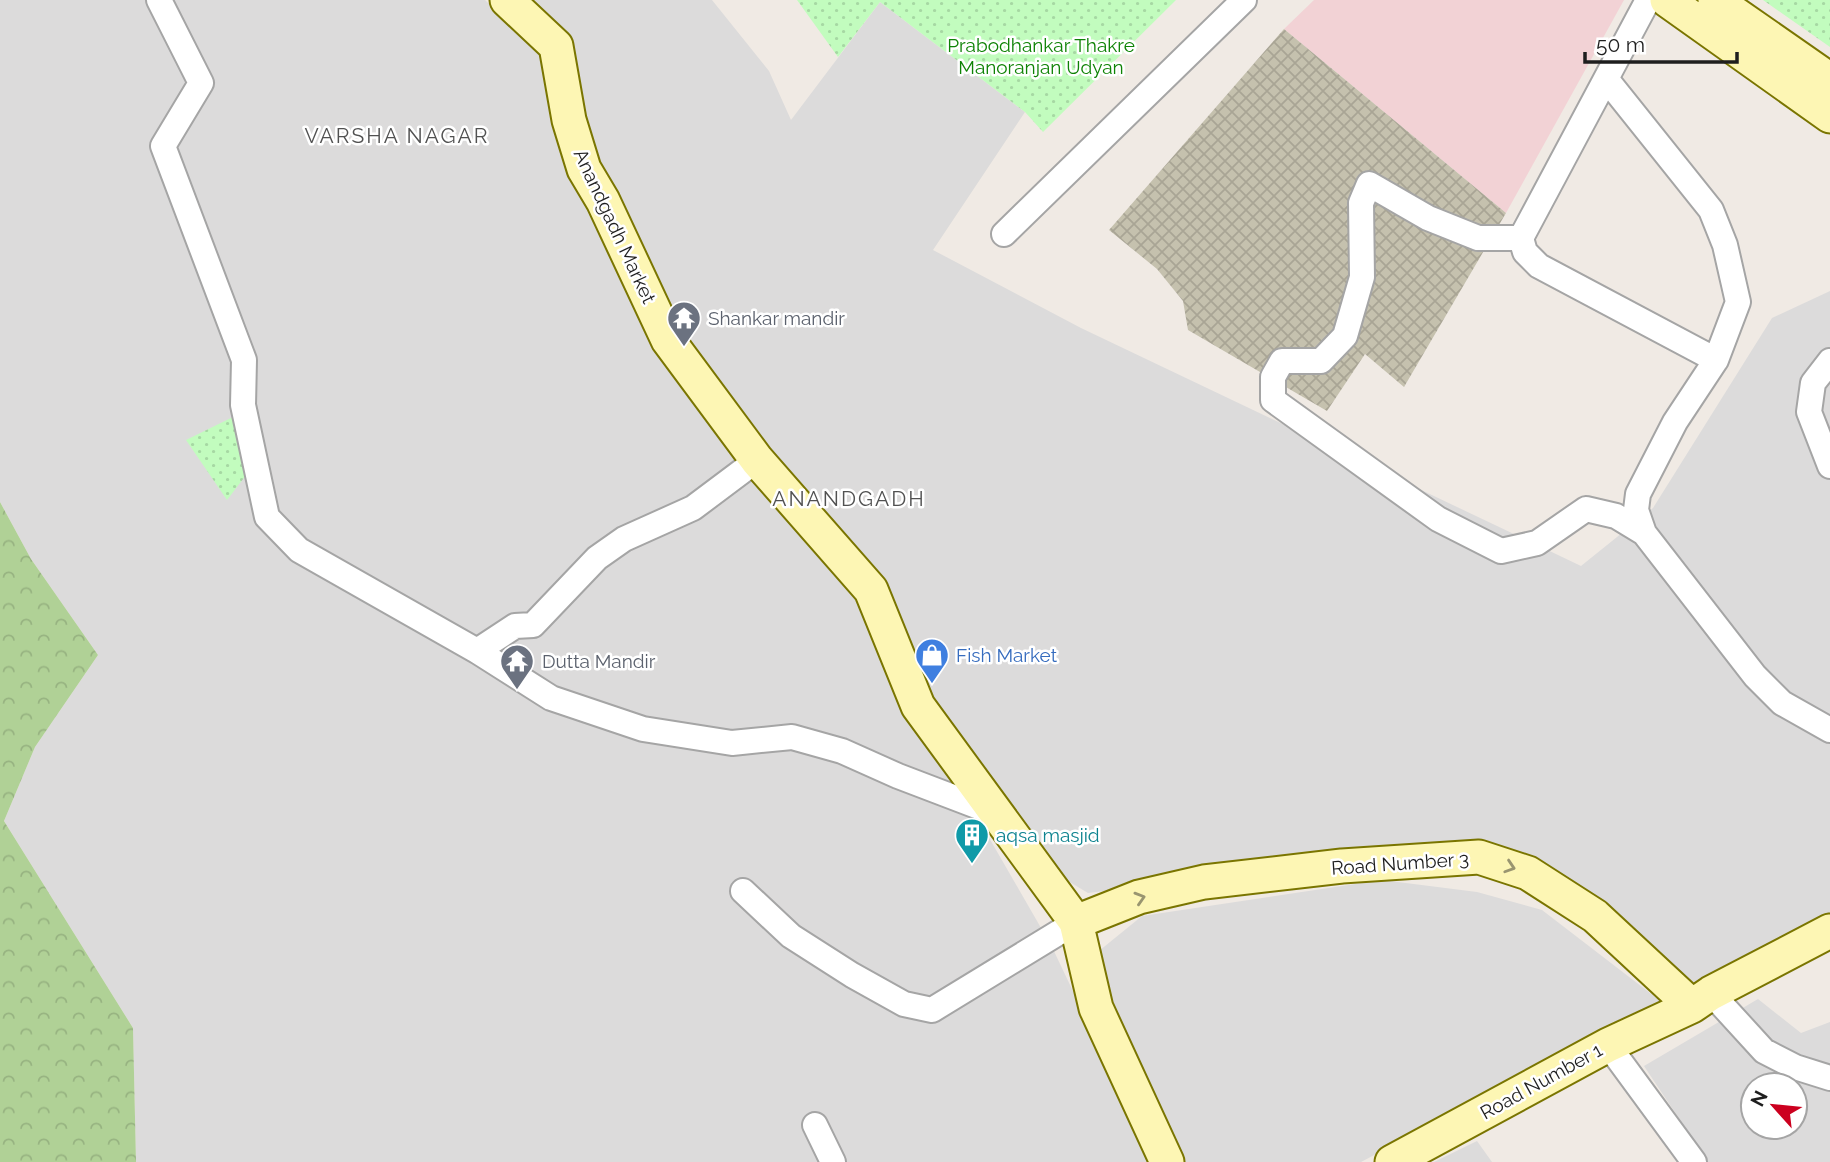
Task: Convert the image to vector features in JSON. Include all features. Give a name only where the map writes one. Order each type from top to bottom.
[{"type":"street","points":[[159,0],[201,83],[163,146],[244,360],[243,405],[267,517],[299,550],[477,651],[551,698],[643,729],[732,743],[792,737],[842,751],[898,776],[995,813]]},
{"type":"street","name":"Anandgadh Market","points":[[507,0],[555,46],[569,120],[584,169],[603,201],[668,340],[757,460],[871,590],[918,706],[1076,922],[1096,1008],[1167,1162]]},
{"type":"street","points":[[1004,234],[1244,0]]},
{"type":"street","points":[[1648,0],[1521,238],[1525,252],[1539,266],[1716,360]]},
{"type":"street","points":[[1667,0],[1830,116]]},
{"type":"street","points":[[1715,0],[1830,80]]},
{"type":"street","points":[[1607,80],[1711,210],[1725,245],[1738,302],[1716,360],[1675,422],[1638,494],[1636,510],[1644,533],[1755,677],[1782,703],[1830,730]]},
{"type":"street","points":[[1521,238],[1478,238],[1428,218],[1369,184],[1361,203],[1362,277],[1345,336],[1321,361],[1282,361],[1273,377],[1273,400],[1438,519],[1501,551],[1537,543],[1586,509],[1616,516],[1644,533]]},
{"type":"street","points":[[1830,361],[1813,383],[1810,412],[1830,466]]},
{"type":"street","points":[[477,651],[515,626],[533,625],[597,558],[624,539],[693,508],[757,460]]},
{"type":"street","name":"Road Number 3","points":[[1076,922],[1139,897],[1204,882],[1342,866],[1479,857],[1528,873],[1595,916],[1702,1000]]},
{"type":"street","points":[[743,891],[791,936],[852,975],[904,1004],[932,1010],[1076,922]]},
{"type":"street","points":[[1830,931],[1702,1000],[1764,1051],[1795,1066],[1830,1078]]},
{"type":"street","name":"Road Number 1","points":[[1392,1162],[1608,1045],[1702,1000]]},
{"type":"street","points":[[1608,1045],[1694,1162]]},
{"type":"street","points":[[816,1125],[832,1162]]},
{"type":"shaded area","points":[[0,0],[485,0],[541,53],[551,125],[640,307],[835,553],[879,647],[1052,947],[1154,1162],[136,1162],[133,1028],[4,821],[35,747],[98,655],[31,559],[0,502]]},
{"type":"shaded area","points":[[511,0],[712,0],[769,71],[791,120],[880,2],[1025,112],[933,250],[1081,328],[1581,566],[1653,508],[1772,318],[1830,291],[1830,914],[1688,989],[1515,856],[1393,855],[1088,893],[1048,869],[938,710],[891,594],[805,497],[683,338],[596,167],[572,55]]},
{"type":"shaded area","points":[[1314,0],[1624,0],[1506,213],[1284,29]]},
{"type":"shaded area","points":[[1284,29],[1506,213],[1404,387],[1365,354],[1327,411],[1188,330],[1183,301],[1157,269],[1109,230]]},
{"type":"shaded area","points":[[1382,880],[1477,892],[1542,910],[1663,1003],[1361,1162],[1182,1162],[1148,1088],[1094,955],[1142,916]]},
{"type":"shaded area","points":[[1758,999],[1801,1033],[1830,1022],[1830,1162],[1708,1162],[1644,1066]]},
{"type":"shaded area","points":[[1477,1141],[1492,1162],[1434,1162]]},
{"type":"green space","name":"Prabodhankar Thakre Manoranjan Udyan","points":[[797,0],[1176,0],[1043,132],[1025,112],[880,2],[838,57]]},
{"type":"green space","points":[[1763,0],[1830,0],[1830,47]]},
{"type":"green space","points":[[235,416],[250,470],[227,500],[186,440]]},
{"type":"green space","points":[[0,502],[31,559],[98,655],[35,747],[4,821],[133,1028],[136,1162],[0,1162]]},
{"type":"place","name":"Shankar mandir","points":[[684,348]]},
{"type":"place","name":"Fish Market","points":[[932,685]]},
{"type":"place","name":"Dutta Mandir","points":[[517,691]]},
{"type":"place","name":"aqsa masjid","points":[[972,865]]},
{"type":"district","name":"VARSHA NAGAR","points":[[397,135]]},
{"type":"district","name":"ANANDGADH","points":[[849,498]]}]
